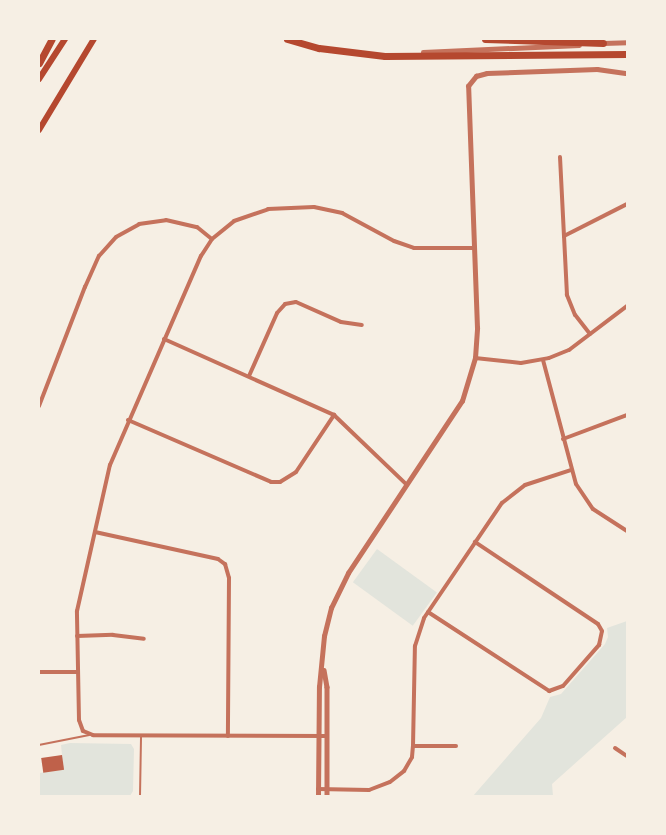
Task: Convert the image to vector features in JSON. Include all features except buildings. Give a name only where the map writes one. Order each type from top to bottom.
[{"type":"highway","points":[[39,63],[52,39]]},
{"type":"highway","points":[[287,39],[319,48],[385,56],[627,54]]},
{"type":"highway","points":[[484,39],[603,43]]},
{"type":"main road","points":[[39,79],[65,39]]},
{"type":"main road","points":[[39,130],[94,39]]},
{"type":"street","points":[[385,56],[627,42]]},
{"type":"street","points":[[318,796],[319,687],[328,618],[338,591],[462,400],[475,358],[474,248],[466,93],[472,79],[487,74],[597,69],[627,74]]},
{"type":"street","points":[[560,157],[567,295],[575,315],[590,334]]},
{"type":"street","points":[[564,236],[627,204]]},
{"type":"street","points":[[327,736],[93,735],[83,731],[79,725],[77,611],[110,465],[201,256],[212,239],[234,221],[254,212],[314,207],[342,213],[394,242],[414,248],[474,248]]},
{"type":"street","points":[[39,406],[99,256],[116,237],[139,224],[166,220],[191,225],[212,239]]},
{"type":"street","points":[[249,376],[277,313],[285,304],[301,304],[341,322],[362,325]]},
{"type":"street","points":[[475,358],[514,363],[543,360],[569,350],[627,306]]},
{"type":"street","points":[[164,339],[334,415],[407,484]]},
{"type":"street","points":[[543,360],[562,439],[579,491],[593,509],[627,531]]},
{"type":"street","points":[[128,420],[265,479],[280,482],[296,472],[334,415]]},
{"type":"street","points":[[562,439],[627,416]]},
{"type":"street","points":[[318,789],[369,790],[390,783],[408,764],[413,746],[415,646],[428,612],[498,508],[513,493],[539,479],[571,470]]},
{"type":"street","points":[[95,532],[218,559],[225,564],[229,578],[228,736]]},
{"type":"street","points":[[428,612],[549,691],[563,686],[599,645],[603,631],[598,624],[475,542]]},
{"type":"street","points":[[77,636],[113,635],[144,639]]},
{"type":"street","points":[[323,665],[327,687],[327,796]]},
{"type":"street","points":[[39,672],[78,672]]},
{"type":"street","points":[[413,746],[456,746]]},
{"type":"street","points":[[615,748],[627,756]]},
{"type":"lane","points":[[39,745],[93,735]]},
{"type":"lane","points":[[140,796],[141,735]]},
{"type":"shaded area","points":[[377,549],[437,592],[413,626],[353,582]]},
{"type":"shaded area","points":[[627,621],[627,717],[552,784],[553,796],[473,796],[541,718],[550,697],[561,694],[605,644],[608,637],[607,628]]},
{"type":"shaded area","points":[[70,743],[131,744],[134,749],[133,791],[130,796],[39,796],[39,773],[60,770],[58,756],[62,755],[61,745]]}]
